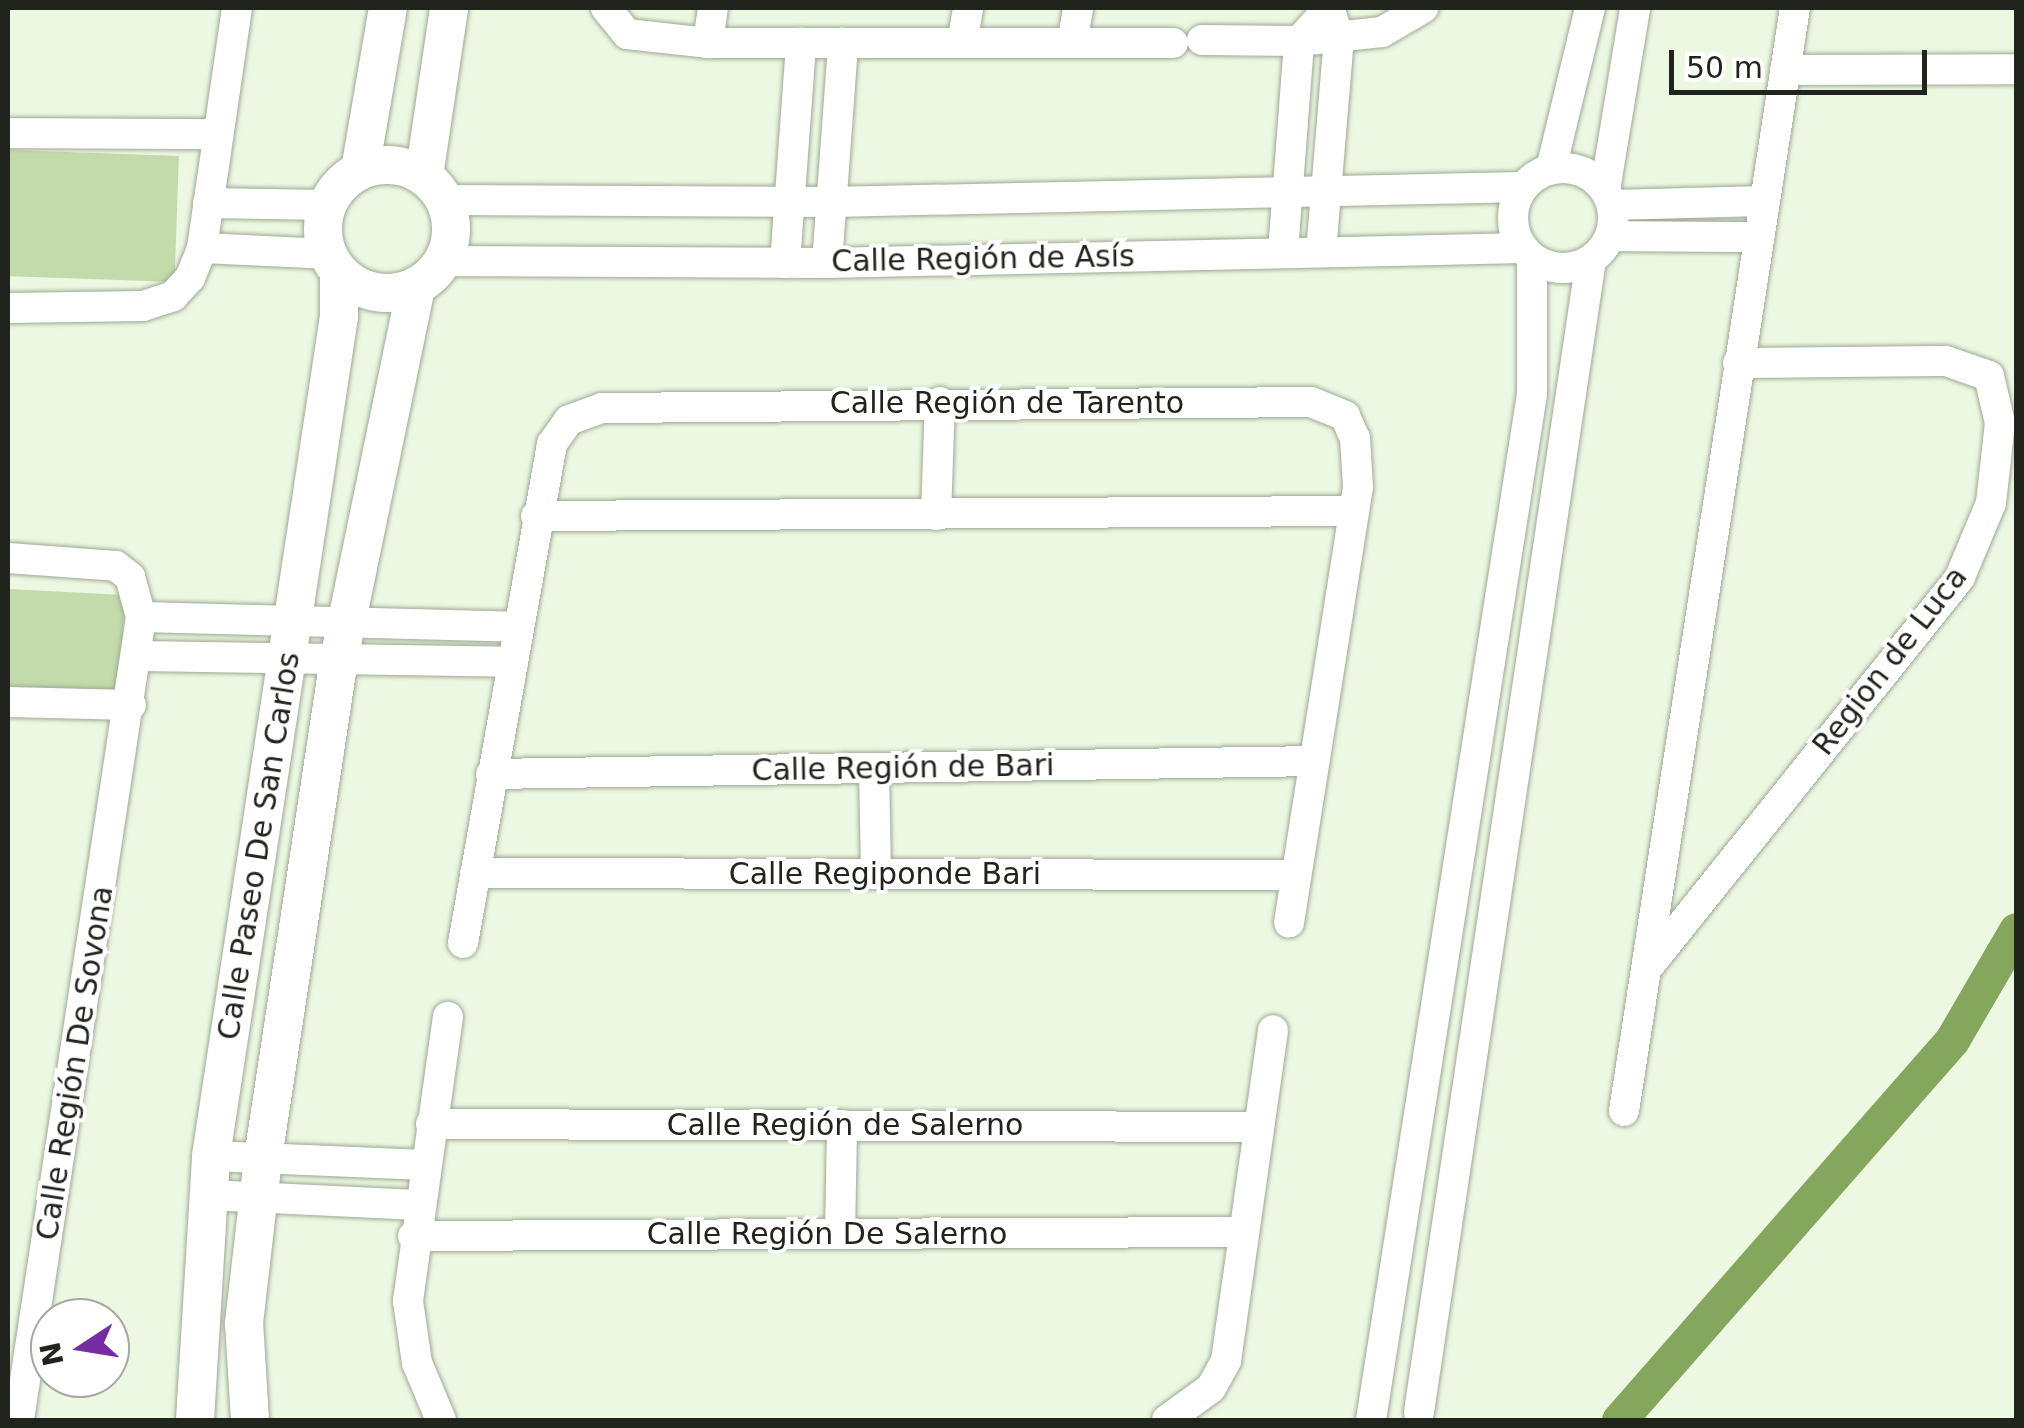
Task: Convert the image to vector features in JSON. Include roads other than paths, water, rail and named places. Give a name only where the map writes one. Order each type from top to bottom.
[{"type":"street","points":[[8,308],[143,306],[173,296],[190,278],[202,248],[237,8]]},
{"type":"street","points":[[208,203],[327,205],[360,170],[388,8]]},
{"type":"street","points":[[202,248],[333,263],[376,292],[430,274],[450,230],[434,188],[449,8]]},
{"type":"street","points":[[606,8],[627,34],[708,42],[1299,42],[1382,32],[1420,12]]},
{"type":"street","points":[[708,42],[713,8]]},
{"type":"street","points":[[962,43],[968,8]]},
{"type":"street","points":[[1072,43],[1078,8]]},
{"type":"street","points":[[1321,252],[1339,38],[1329,8]]},
{"type":"street","points":[[1283,251],[1299,42],[1329,8]]},
{"type":"street","points":[[1551,169],[1590,8]]},
{"type":"street","points":[[1419,1412],[1590,260],[1610,236],[1609,197],[1635,8]]},
{"type":"street","name":"Region de Luca","points":[[1624,1110],[1794,8]]},
{"type":"street","name":"Calle Región de Asís","points":[[785,263],[802,42]]},
{"type":"street","name":"Calle Región de Asís","points":[[827,263],[844,42]]},
{"type":"street","points":[[1785,70],[2016,69]]},
{"type":"street","points":[[8,132],[218,134]]},
{"type":"street","points":[[360,170],[404,166],[434,188]]},
{"type":"street","points":[[1371,1420],[1532,394],[1528,253],[1514,217],[1523,186],[1551,169],[1572,168],[1609,197],[1764,201]]},
{"type":"street","name":"Calle Región de Asís","points":[[434,188],[830,202],[1288,188],[1523,186]]},
{"type":"street","points":[[327,205],[333,263]]},
{"type":"street","points":[[1610,236],[1757,237]]},
{"type":"street","name":"Calle Región de Asís","points":[[430,274],[1283,251],[1528,253]]},
{"type":"street","points":[[1528,253],[1561,268],[1590,260]]},
{"type":"street","name":"Calle Paseo De San Carlos","points":[[195,1420],[211,1156],[339,317],[333,263]]},
{"type":"street","name":"Calle Paseo De San Carlos","points":[[250,1420],[244,1322],[258,1198],[343,641],[430,274]]},
{"type":"street","name":"Region de Luca","points":[[1646,970],[1960,577],[1991,503],[2000,423],[1989,376],[1946,361],[1738,363]]},
{"type":"street","points":[[936,515],[940,402]]},
{"type":"street","name":"Calle Región de Tarento","points":[[536,516],[552,444],[569,420],[602,408],[940,402],[1311,402],[1333,408],[1355,438],[1353,512],[1289,923]]},
{"type":"street","points":[[462,943],[536,516],[1353,512]]},
{"type":"street","name":"Calle Región De Sovona","points":[[8,558],[116,566],[130,578],[140,617],[139,656],[19,1420]]},
{"type":"street","points":[[140,617],[294,621],[343,641],[511,662]]},
{"type":"street","points":[[139,656],[289,658],[343,641],[517,627]]},
{"type":"street","points":[[8,702],[131,705]]},
{"type":"street","name":"Calle Región de Bari","points":[[492,774],[1314,761]]},
{"type":"street","points":[[874,768],[876,874]]},
{"type":"street","points":[[1458,855],[1502,861]]},
{"type":"street","name":"Calle Regiponde Bari","points":[[474,873],[1296,875]]},
{"type":"street","points":[[441,1420],[417,1363],[408,1301],[413,1236],[448,1017]]},
{"type":"street","points":[[1167,1420],[1211,1388],[1226,1361],[1274,1030]]},
{"type":"street","name":"Calle Región de Salerno","points":[[431,1124],[1259,1127]]},
{"type":"street","points":[[840,1234],[842,1125]]},
{"type":"street","points":[[211,1156],[425,1164]]},
{"type":"street","points":[[207,1196],[418,1205]]},
{"type":"street","name":"Calle Región De Salerno","points":[[413,1236],[1242,1232]]},
{"type":"waterway","points":[[1619,1420],[1952,1040],[2016,930]]}]
